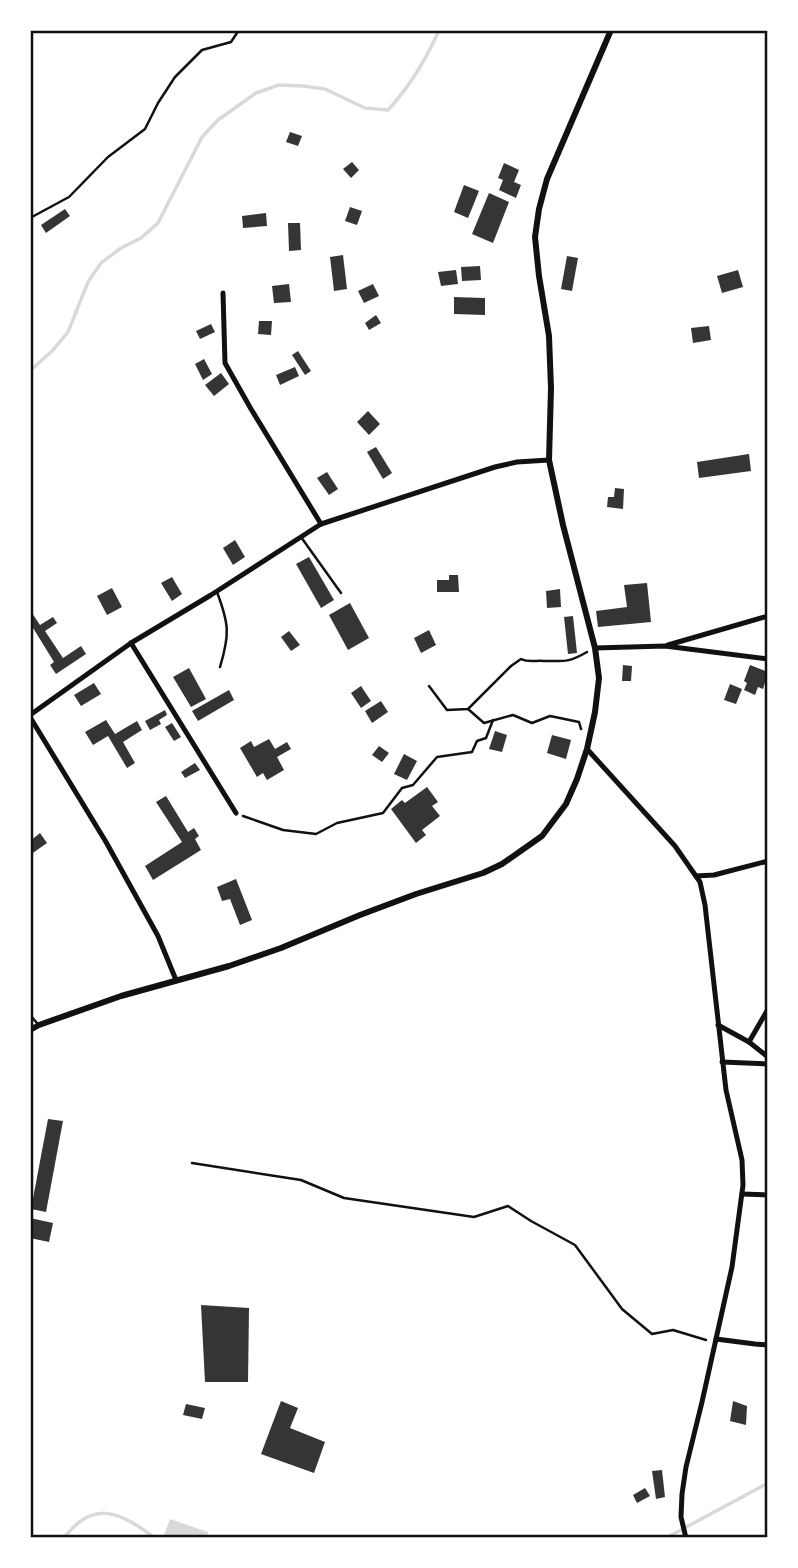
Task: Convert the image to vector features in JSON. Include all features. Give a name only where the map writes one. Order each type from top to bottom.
[{"type":"street","points":[[30,1030],[121,996],[229,966],[281,948],[416,894],[483,873],[502,864],[541,836],[566,804],[587,749],[599,678],[595,648],[549,460],[549,336],[535,237],[547,179],[611,30]]},
{"type":"street","points":[[223,293],[225,363],[321,524]]},
{"type":"street","points":[[176,980],[158,936],[106,842],[30,716],[131,643],[217,592],[321,524],[495,467],[517,462],[549,460]]},
{"type":"street","points":[[665,646],[768,616]]},
{"type":"street","points":[[131,643],[236,813]]},
{"type":"street","points":[[595,648],[665,646],[768,659]]},
{"type":"street","points":[[587,749],[675,846],[700,882],[705,905],[726,1090],[742,1160],[742,1194],[732,1267],[685,1467],[681,1517],[686,1538]]},
{"type":"street","points":[[696,876],[714,875],[768,861]]},
{"type":"street","points":[[749,1042],[768,1009]]},
{"type":"street","points":[[719,1025],[749,1042],[768,1057]]},
{"type":"street","points":[[722,1062],[768,1064]]},
{"type":"street","points":[[742,1194],[768,1195]]},
{"type":"street","points":[[716,1339],[768,1345]]},
{"type":"lane","points":[[301,537],[341,593]]},
{"type":"lane","points":[[217,592],[226,617],[227,643],[220,667]]},
{"type":"lane","points":[[30,1016],[39,1025]]},
{"type":"path","points":[[30,218],[69,197],[108,157],[145,129],[175,77],[202,50],[231,42],[239,30]]},
{"type":"path","points":[[429,687],[447,710],[468,709],[521,659],[527,662],[543,660],[564,663],[595,648]]},
{"type":"path","points":[[468,709],[484,723],[513,715],[532,723],[550,716],[579,722],[587,749]]},
{"type":"path","points":[[236,813],[283,830],[316,834],[337,824],[383,813],[402,788],[413,785],[437,757],[472,752],[477,741],[486,738],[493,720]]},
{"type":"path","points":[[192,1163],[301,1180],[344,1198],[474,1217],[508,1206],[575,1245],[622,1309],[652,1334],[673,1330],[706,1340],[716,1339]]},
{"type":"shaded area","points":[[170,1519],[208,1532],[207,1538],[163,1538]]},
{"type":"building","points":[[290,132],[302,136],[298,146],[286,142]]},
{"type":"building","points":[[352,162],[359,170],[351,178],[343,169]]},
{"type":"building","points":[[504,163],[519,170],[514,182],[521,185],[516,198],[499,190],[503,180],[498,178]]},
{"type":"building","points":[[464,185],[479,191],[468,218],[454,212]]},
{"type":"building","points":[[489,193],[509,202],[493,243],[472,234]]},
{"type":"building","points":[[350,207],[362,211],[357,225],[345,221]]},
{"type":"building","points":[[65,209],[70,216],[46,233],[41,225]]},
{"type":"building","points":[[266,213],[267,226],[243,228],[242,216]]},
{"type":"building","points":[[288,223],[300,223],[301,250],[289,251]]},
{"type":"building","points":[[343,255],[347,289],[334,291],[330,257]]},
{"type":"building","points":[[567,256],[578,258],[572,291],[561,289]]},
{"type":"building","points":[[480,266],[481,280],[462,281],[461,267]]},
{"type":"building","points":[[456,270],[458,284],[441,286],[438,272]]},
{"type":"building","points":[[738,270],[743,287],[722,293],[717,276]]},
{"type":"building","points":[[289,284],[291,302],[274,303],[272,286]]},
{"type":"building","points":[[373,284],[379,296],[364,303],[358,291]]},
{"type":"building","points":[[454,297],[485,298],[485,315],[454,314]]},
{"type":"building","points":[[376,315],[381,323],[369,330],[365,323]]},
{"type":"building","points":[[259,321],[272,321],[271,335],[258,334]]},
{"type":"building","points":[[211,324],[215,332],[200,339],[196,331]]},
{"type":"building","points":[[709,326],[711,340],[693,343],[691,328]]},
{"type":"building","points":[[298,351],[311,371],[305,375],[292,355]]},
{"type":"building","points":[[204,359],[212,374],[203,380],[195,364]]},
{"type":"building","points":[[295,367],[299,376],[280,385],[276,375]]},
{"type":"building","points":[[221,373],[229,384],[214,396],[205,385]]},
{"type":"building","points":[[368,411],[380,424],[369,435],[357,422]]},
{"type":"building","points":[[376,447],[392,473],[383,479],[367,452]]},
{"type":"building","points":[[749,454],[751,471],[699,478],[697,462]]},
{"type":"building","points":[[327,472],[338,489],[329,495],[317,478]]},
{"type":"building","points":[[615,488],[624,489],[623,509],[607,507],[608,497],[614,497]]},
{"type":"building","points":[[235,540],[245,557],[233,565],[223,548]]},
{"type":"building","points":[[309,557],[334,600],[321,608],[296,564]]},
{"type":"building","points":[[449,575],[458,575],[459,592],[437,592],[437,580],[449,580]]},
{"type":"building","points":[[172,577],[182,594],[172,601],[161,583]]},
{"type":"building","points":[[647,583],[651,622],[598,627],[596,611],[627,607],[624,585]]},
{"type":"building","points":[[112,588],[122,607],[107,615],[97,596]]},
{"type":"building","points":[[560,589],[561,607],[547,608],[546,591]]},
{"type":"building","points":[[350,603],[369,638],[348,650],[329,615]]},
{"type":"building","points":[[30,610],[40,625],[53,617],[57,623],[45,631],[63,658],[81,646],[86,654],[56,674],[50,665],[54,662],[30,623]]},
{"type":"building","points":[[573,616],[577,653],[568,654],[564,617]]},
{"type":"building","points":[[429,630],[436,645],[421,653],[414,638]]},
{"type":"building","points":[[289,631],[300,645],[291,651],[281,637]]},
{"type":"building","points":[[623,665],[632,666],[631,681],[622,681]]},
{"type":"building","points":[[750,665],[768,672],[763,689],[758,687],[755,695],[744,690],[747,683],[744,681]]},
{"type":"building","points":[[189,668],[206,699],[191,707],[173,677]]},
{"type":"building","points":[[94,683],[101,694],[81,706],[74,695]]},
{"type":"building","points":[[730,684],[742,689],[736,704],[724,700]]},
{"type":"building","points":[[361,686],[371,701],[361,708],[351,693]]},
{"type":"building","points":[[229,690],[234,700],[198,721],[192,711]]},
{"type":"building","points":[[381,701],[388,712],[372,723],[365,711]]},
{"type":"building","points":[[165,710],[167,715],[159,720],[161,724],[150,730],[145,721]]},
{"type":"building","points":[[106,720],[115,734],[137,721],[142,730],[123,742],[135,763],[127,768],[108,736],[93,745],[85,732]]},
{"type":"building","points":[[172,723],[181,737],[174,741],[165,727]]},
{"type":"building","points":[[495,731],[507,735],[502,752],[489,749]]},
{"type":"building","points":[[552,735],[571,740],[566,759],[547,753]]},
{"type":"building","points":[[269,739],[275,749],[287,742],[291,749],[277,757],[284,770],[267,780],[263,773],[257,777],[240,748],[251,741],[254,747]]},
{"type":"building","points":[[379,746],[389,753],[382,762],[372,755]]},
{"type":"building","points":[[404,754],[417,761],[407,780],[394,774]]},
{"type":"building","points":[[195,763],[200,770],[185,778],[181,772]]},
{"type":"building","points":[[427,787],[438,802],[432,806],[440,816],[422,830],[426,835],[416,843],[391,809],[402,800],[405,803]]},
{"type":"building","points":[[166,796],[188,832],[194,828],[199,836],[195,839],[201,850],[153,880],[145,866],[182,842],[156,802]]},
{"type":"building","points":[[40,833],[47,843],[30,855],[30,841]]},
{"type":"building","points":[[236,879],[252,920],[240,925],[230,899],[222,901],[217,887]]},
{"type":"building","points":[[48,1119],[63,1121],[46,1212],[31,1209]]},
{"type":"building","points":[[30,1218],[53,1223],[49,1242],[30,1238]]},
{"type":"building","points":[[201,1305],[249,1308],[248,1382],[205,1382]]},
{"type":"building","points":[[281,1401],[298,1408],[290,1428],[325,1442],[314,1473],[261,1454]]},
{"type":"building","points":[[733,1401],[747,1406],[746,1425],[730,1421]]},
{"type":"building","points":[[186,1404],[205,1408],[202,1419],[183,1415]]},
{"type":"building","points":[[662,1470],[665,1497],[656,1499],[652,1471]]},
{"type":"building","points":[[645,1488],[650,1496],[637,1503],[633,1495]]},
{"type":"waterway","points":[[30,371],[68,332],[88,282],[101,263],[121,248],[141,238],[158,223],[202,137],[218,120],[256,93],[279,85],[325,89],[365,108],[388,110],[417,72],[439,30]]},
{"type":"waterway","points":[[666,1538],[768,1483]]},
{"type":"waterway","points":[[64,1538],[75,1525],[97,1514],[119,1516],[155,1538]]}]
